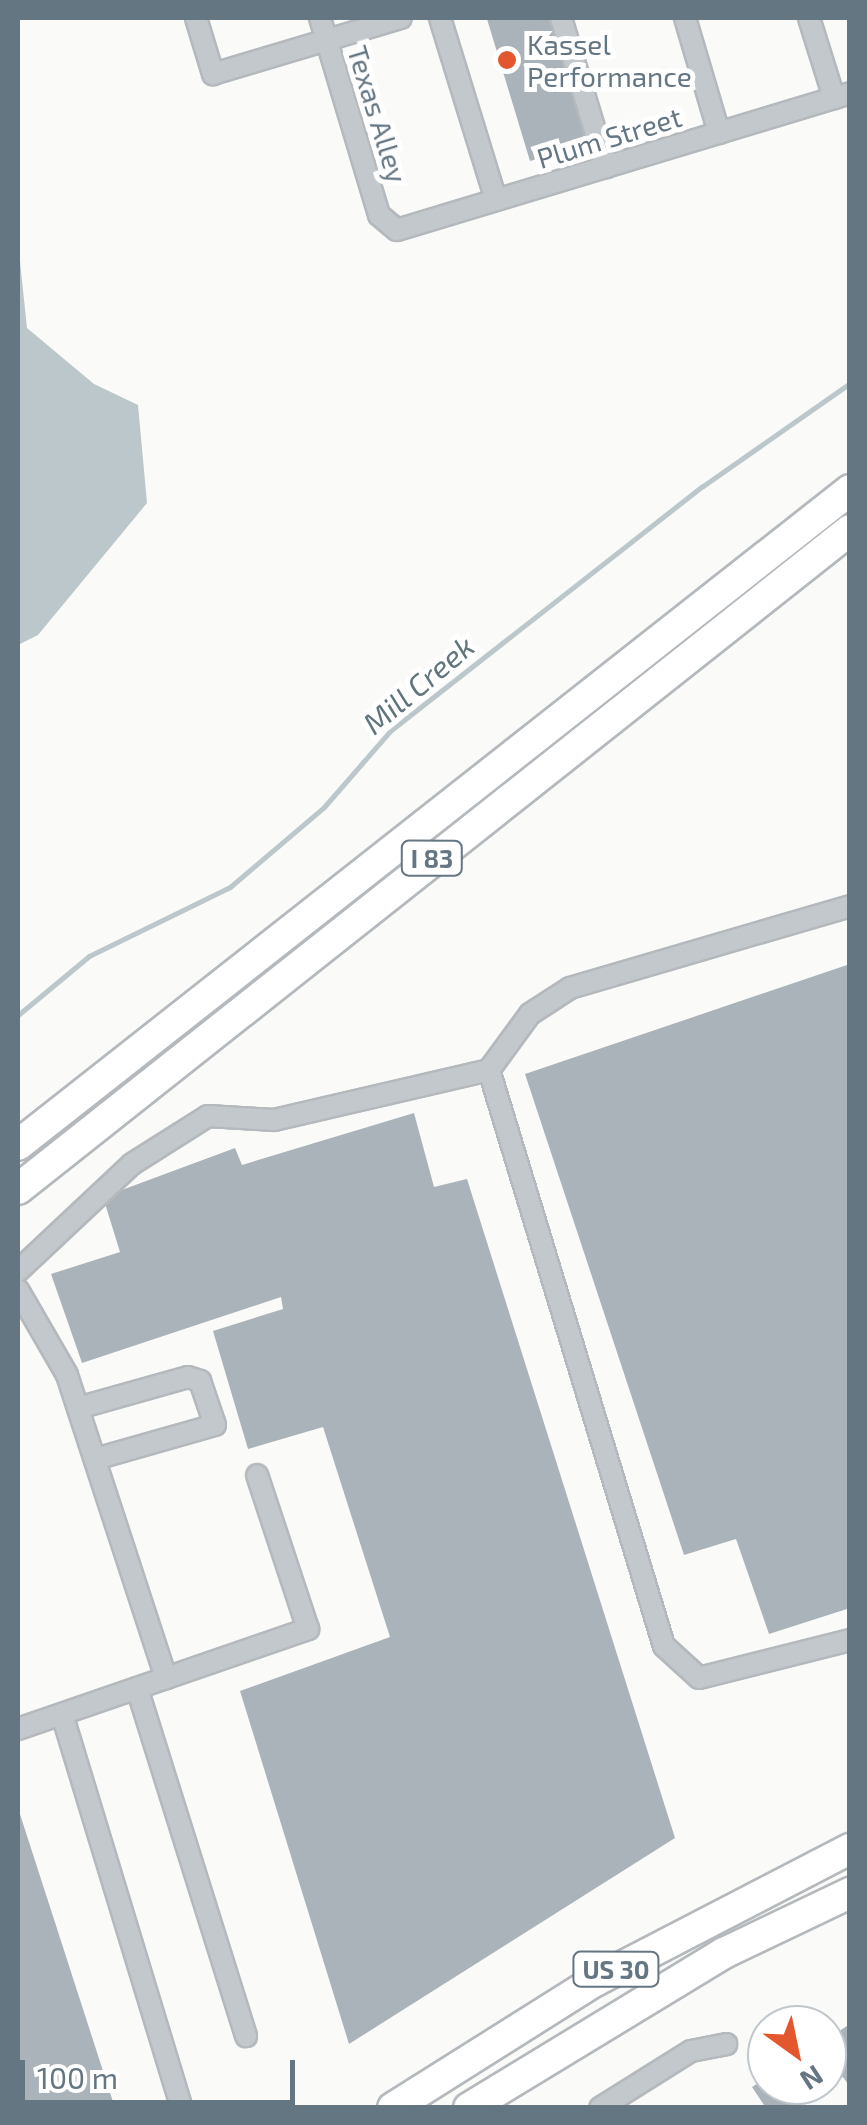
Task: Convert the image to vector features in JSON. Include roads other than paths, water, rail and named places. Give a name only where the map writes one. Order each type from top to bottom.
[{"type":"highway","name":"I 83","points":[[18,1145],[850,490]]},
{"type":"highway","name":"I 83","points":[[18,1189],[850,530]]},
{"type":"highway","name":"US 30","points":[[393,2108],[595,1981],[850,1848]]},
{"type":"highway","name":"US 30","points":[[468,2108],[724,1953],[850,1893]]},
{"type":"street","points":[[196,18],[213,74],[400,18]]},
{"type":"street","name":"Texas Alley","points":[[320,18],[386,226]]},
{"type":"street","points":[[440,18],[496,200]]},
{"type":"street","points":[[561,18],[606,167]]},
{"type":"street","points":[[685,18],[719,133]]},
{"type":"street","points":[[810,18],[842,96]]},
{"type":"street","name":"Plum Street","points":[[386,226],[397,230],[842,96]]},
{"type":"street","points":[[18,1271],[132,1164],[208,1116],[274,1120],[489,1070],[530,1014],[570,988],[850,906]]},
{"type":"street","points":[[489,1070],[664,1646],[699,1678],[850,1640]]},
{"type":"street","points":[[18,1290],[67,1375],[166,1678]]},
{"type":"street","points":[[78,1408],[188,1378],[200,1381],[215,1425],[95,1459]]},
{"type":"street","points":[[18,1729],[308,1630],[256,1475]]},
{"type":"street","points":[[138,1688],[246,2036]]},
{"type":"street","points":[[62,1714],[182,2108]]},
{"type":"street","points":[[600,2108],[692,2051],[726,2044]]},
{"type":"waterway","name":"Mill Creek","points":[[18,1015],[89,956],[230,887],[324,807],[390,731],[703,486],[850,383]]},
{"type":"place","name":"Kassel Performance","points":[[507,60]]}]
